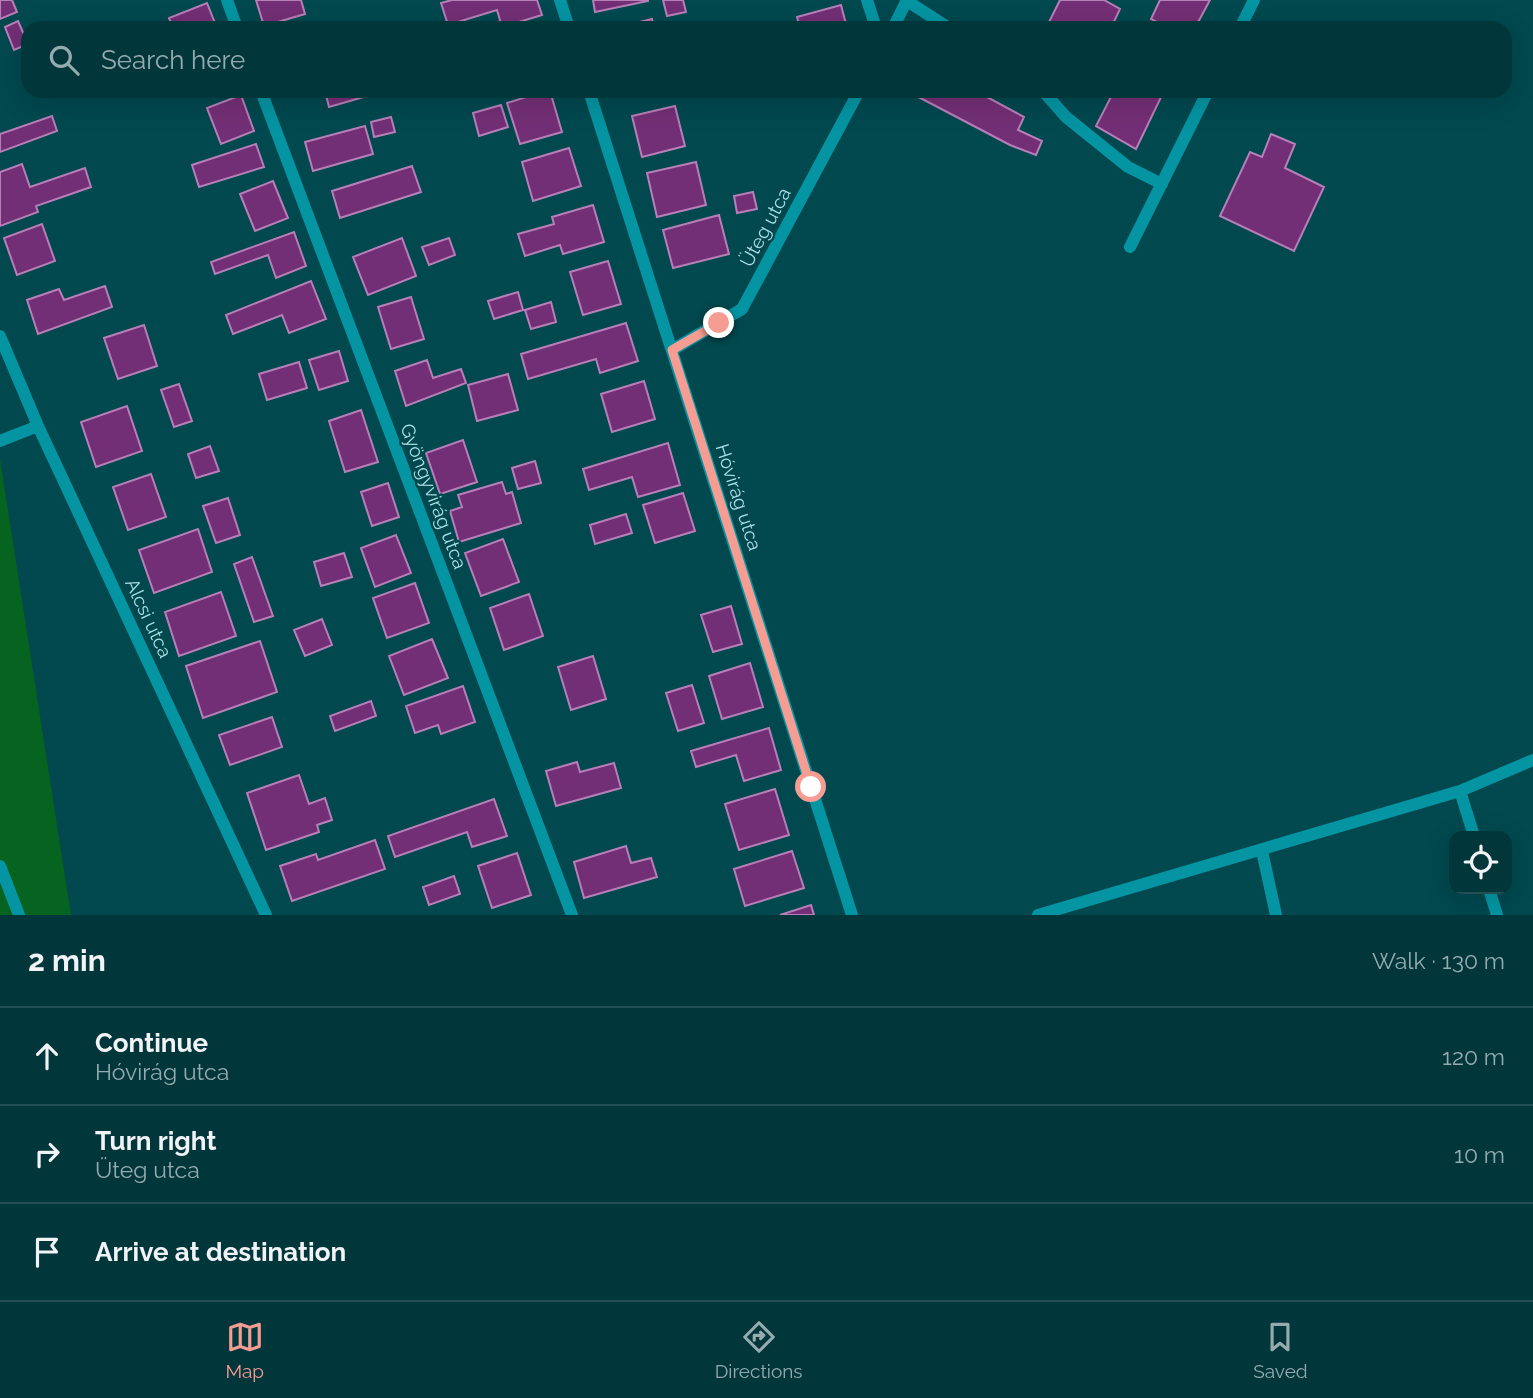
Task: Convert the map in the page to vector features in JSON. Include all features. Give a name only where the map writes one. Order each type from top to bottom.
[{"type":"street","points":[[227,0],[234,21]]},
{"type":"street","points":[[559,0],[566,21]]},
{"type":"street","points":[[867,0],[874,21]]},
{"type":"street","points":[[896,21],[907,0],[938,21]]},
{"type":"street","points":[[1244,21],[1254,0]]},
{"type":"street","name":"Gyöngyvirág utca","points":[[264,98],[572,915]]},
{"type":"street","name":"Hóvirág utca","points":[[591,98],[852,915]]},
{"type":"street","name":"Üteg utca","points":[[672,350],[743,309],[855,98]]},
{"type":"street","points":[[1049,98],[1066,117],[1128,167],[1162,184]]},
{"type":"street","points":[[1130,247],[1205,98]]},
{"type":"street","name":"Alcsi utca","points":[[0,336],[38,426],[266,915]]},
{"type":"street","points":[[0,441],[38,426]]},
{"type":"street","points":[[1038,915],[1460,791],[1533,760]]},
{"type":"street","points":[[1460,791],[1472,831]]},
{"type":"street","points":[[1262,851],[1276,915]]},
{"type":"street","points":[[0,866],[19,915]]},
{"type":"street","points":[[1491,894],[1497,915]]},
{"type":"green space","points":[[0,459],[71,915],[0,915]]},
{"type":"building","points":[[0,0],[12,0],[17,12],[0,19]]},
{"type":"building","points":[[256,0],[301,0],[305,14],[281,21],[262,21]]},
{"type":"building","points":[[452,0],[537,0],[542,15],[522,21],[500,21],[497,10],[461,21],[447,21],[441,3]]},
{"type":"building","points":[[593,0],[648,0],[648,1],[595,12]]},
{"type":"building","points":[[663,0],[683,0],[686,12],[667,16]]},
{"type":"building","points":[[1060,0],[1104,0],[1120,9],[1114,21],[1050,21]]},
{"type":"building","points":[[1160,0],[1210,0],[1199,21],[1151,19]]},
{"type":"building","points":[[207,3],[214,21],[170,21],[169,18]]},
{"type":"building","points":[[841,5],[845,21],[798,21],[797,17]]},
{"type":"building","points":[[18,21],[21,28],[21,47],[14,50],[5,27]]},
{"type":"building","points":[[233,98],[242,98],[254,131],[221,144],[207,108]]},
{"type":"building","points":[[327,98],[360,98],[329,107]]},
{"type":"building","points":[[523,98],[552,98],[562,132],[520,144],[507,103]]},
{"type":"building","points":[[920,98],[989,98],[1024,117],[1018,130],[1042,141],[1036,155],[1010,145]]},
{"type":"building","points":[[1110,98],[1161,98],[1136,149],[1096,126]]},
{"type":"building","points":[[501,105],[508,127],[479,136],[473,113]]},
{"type":"building","points":[[675,106],[685,146],[642,157],[632,116]]},
{"type":"building","points":[[52,116],[57,131],[0,152],[0,134]]},
{"type":"building","points":[[391,117],[395,132],[374,137],[371,122]]},
{"type":"building","points":[[365,126],[373,154],[313,171],[305,142]]},
{"type":"building","points":[[1271,134],[1295,144],[1285,168],[1324,187],[1294,251],[1220,216],[1250,152],[1262,157]]},
{"type":"building","points":[[256,144],[264,167],[199,187],[192,165]]},
{"type":"building","points":[[569,148],[581,186],[533,201],[522,162]]},
{"type":"building","points":[[696,162],[706,205],[657,217],[647,173]]},
{"type":"building","points":[[22,164],[30,187],[85,168],[91,187],[36,206],[38,212],[0,226],[0,172]]},
{"type":"building","points":[[412,166],[421,192],[340,218],[332,191]]},
{"type":"building","points":[[273,181],[288,218],[255,231],[240,194]]},
{"type":"building","points":[[753,192],[757,209],[737,213],[734,196]]},
{"type":"building","points":[[593,205],[604,242],[563,254],[560,245],[525,256],[518,234],[554,224],[552,217]]},
{"type":"building","points":[[719,215],[729,254],[673,268],[663,230]]},
{"type":"building","points":[[42,224],[55,261],[17,275],[4,238]]},
{"type":"building","points":[[294,232],[306,266],[276,278],[268,255],[215,274],[211,262]]},
{"type":"building","points":[[402,238],[416,276],[368,295],[353,257]]},
{"type":"building","points":[[449,238],[455,255],[429,265],[422,247]]},
{"type":"building","points":[[608,261],[621,304],[583,315],[570,272]]},
{"type":"building","points":[[311,281],[326,319],[289,333],[282,315],[233,334],[226,315]]},
{"type":"building","points":[[105,286],[112,307],[38,334],[27,300],[59,289],[64,300]]},
{"type":"building","points":[[518,292],[523,310],[494,319],[488,301]]},
{"type":"building","points":[[411,297],[424,339],[391,349],[378,307]]},
{"type":"building","points":[[551,302],[556,322],[531,329],[525,310]]},
{"type":"building","points":[[626,323],[638,361],[600,373],[596,359],[528,379],[521,354]]},
{"type":"building","points":[[144,325],[157,366],[118,379],[104,338]]},
{"type":"building","points":[[339,351],[348,381],[319,390],[309,360]]},
{"type":"building","points":[[427,360],[433,378],[461,369],[466,383],[406,406],[395,371]]},
{"type":"building","points":[[299,362],[307,388],[267,400],[259,374]]},
{"type":"building","points":[[508,374],[518,410],[477,421],[468,385]]},
{"type":"building","points":[[644,381],[655,419],[612,432],[601,394]]},
{"type":"building","points":[[179,384],[192,421],[174,427],[161,390]]},
{"type":"building","points":[[127,406],[142,451],[96,467],[81,422]]},
{"type":"building","points":[[361,410],[378,462],[345,472],[329,421]]},
{"type":"building","points":[[463,440],[477,482],[440,494],[426,453]]},
{"type":"building","points":[[668,443],[680,485],[638,497],[632,477],[589,490],[583,469]]},
{"type":"building","points":[[210,446],[219,471],[196,478],[188,454]]},
{"type":"building","points":[[535,461],[541,483],[518,489],[512,468]]},
{"type":"building","points":[[151,474],[166,517],[128,530],[113,487]]},
{"type":"building","points":[[502,482],[506,494],[512,492],[521,523],[459,542],[450,511],[462,507],[458,495]]},
{"type":"building","points":[[388,483],[399,517],[372,526],[361,492]]},
{"type":"building","points":[[683,493],[695,531],[655,543],[643,505]]},
{"type":"building","points":[[228,498],[240,535],[216,543],[203,506]]},
{"type":"building","points":[[626,514],[632,533],[595,544],[590,525]]},
{"type":"building","points":[[198,529],[212,572],[154,593],[139,550]]},
{"type":"building","points":[[396,535],[411,573],[375,587],[361,548]]},
{"type":"building","points":[[503,539],[519,582],[481,596],[465,553]]},
{"type":"building","points":[[344,553],[352,577],[321,586],[314,562]]},
{"type":"building","points":[[252,557],[273,616],[254,622],[234,564]]},
{"type":"building","points":[[415,583],[429,623],[387,638],[373,598]]},
{"type":"building","points":[[221,592],[236,636],[179,656],[165,612]]},
{"type":"building","points":[[529,594],[543,636],[504,650],[490,608]]},
{"type":"building","points":[[731,606],[742,644],[713,652],[701,615]]},
{"type":"building","points":[[322,619],[332,645],[305,656],[294,630]]},
{"type":"building","points":[[432,639],[448,678],[404,695],[389,656]]},
{"type":"building","points":[[260,641],[277,692],[203,718],[186,666]]},
{"type":"building","points":[[593,656],[606,699],[571,710],[558,667]]},
{"type":"building","points":[[750,663],[763,707],[722,719],[709,676]]},
{"type":"building","points":[[692,685],[704,723],[678,731],[666,693]]},
{"type":"building","points":[[463,686],[475,722],[441,734],[438,725],[415,733],[406,706]]},
{"type":"building","points":[[371,701],[376,716],[335,731],[330,716]]},
{"type":"building","points":[[272,717],[282,747],[230,765],[219,735]]},
{"type":"building","points":[[769,728],[781,770],[744,781],[736,755],[696,767],[691,751]]},
{"type":"building","points":[[577,762],[580,772],[614,763],[621,788],[556,806],[546,771]]},
{"type":"building","points":[[299,775],[309,804],[325,798],[332,820],[317,825],[319,832],[266,850],[247,793]]},
{"type":"building","points":[[775,789],[789,835],[739,850],[725,804]]},
{"type":"building","points":[[494,799],[507,836],[472,847],[467,832],[395,857],[388,836]]},
{"type":"building","points":[[375,840],[385,869],[292,901],[280,866],[316,854],[318,860]]},
{"type":"building","points":[[626,846],[631,863],[651,858],[657,877],[584,898],[574,862]]},
{"type":"building","points":[[792,851],[804,888],[745,906],[734,869]]},
{"type":"building","points":[[517,853],[531,895],[492,908],[478,866]]},
{"type":"building","points":[[454,876],[460,894],[429,905],[423,887]]},
{"type":"building","points":[[811,905],[814,915],[780,915]]},
{"type":"route","points":[[719,323],[672,350],[811,787]]}]
